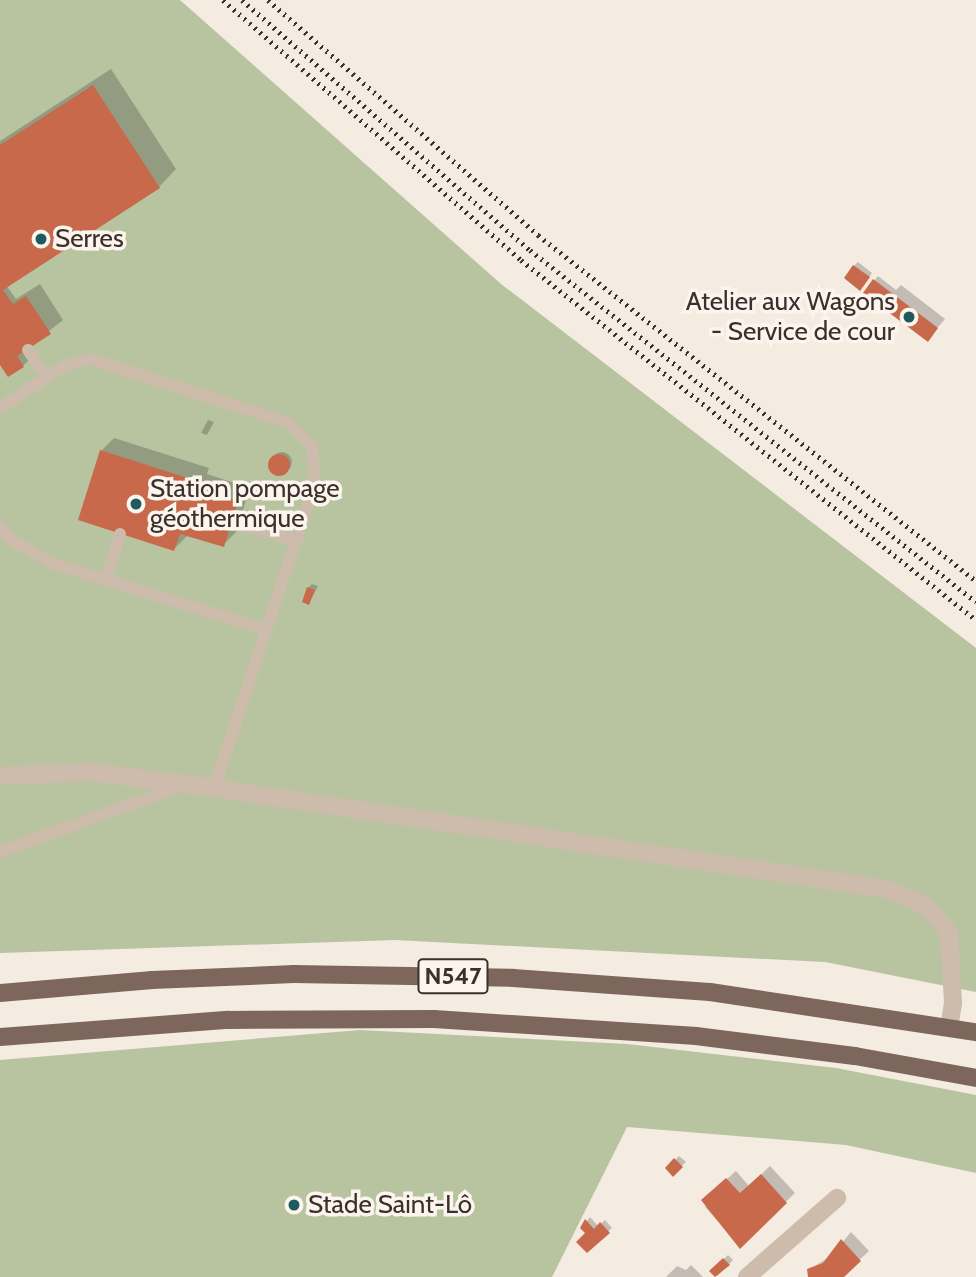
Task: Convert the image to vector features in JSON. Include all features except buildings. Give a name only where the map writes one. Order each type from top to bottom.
[{"type":"main road","name":"N547","points":[[0,993],[152,979],[294,974],[513,978],[710,992],[976,1032]]},
{"type":"main road","name":"N547","points":[[0,1037],[228,1020],[447,1019],[722,1039],[976,1077]]},
{"type":"street","points":[[0,776],[90,772],[187,784],[886,890],[925,905],[948,933],[953,1003],[949,1027]]},
{"type":"street","points":[[747,1277],[837,1198]]},
{"type":"lane","points":[[28,350],[46,377]]},
{"type":"lane","points":[[0,408],[46,377],[77,361],[103,362],[289,424],[312,446],[317,462],[316,483],[214,788]]},
{"type":"lane","points":[[232,522],[296,541]]},
{"type":"lane","points":[[0,526],[27,551],[106,581],[268,630]]},
{"type":"lane","points":[[106,581],[120,534]]},
{"type":"lane","points":[[0,852],[187,784]]},
{"type":"green space","points":[[0,0],[180,0],[501,284],[976,648],[976,992],[825,962],[395,940],[0,953]]},
{"type":"green space","points":[[360,1030],[627,1044],[836,1068],[976,1095],[976,1173],[846,1145],[627,1127],[552,1277],[0,1277],[0,1060]]},
{"type":"railway","points":[[223,0],[521,260],[976,620]]},
{"type":"railway","points":[[242,0],[530,250],[976,602]]},
{"type":"railway","points":[[268,0],[538,235],[976,581]]},
{"type":"place","name":"Serres","points":[[41,239]]},
{"type":"place","name":"Atelier aux Wagons - Service de cour","points":[[909,317]]},
{"type":"place","name":"Station pompage géothermique","points":[[136,504]]},
{"type":"place","name":"Stade Saint-Lô","points":[[294,1205]]}]
